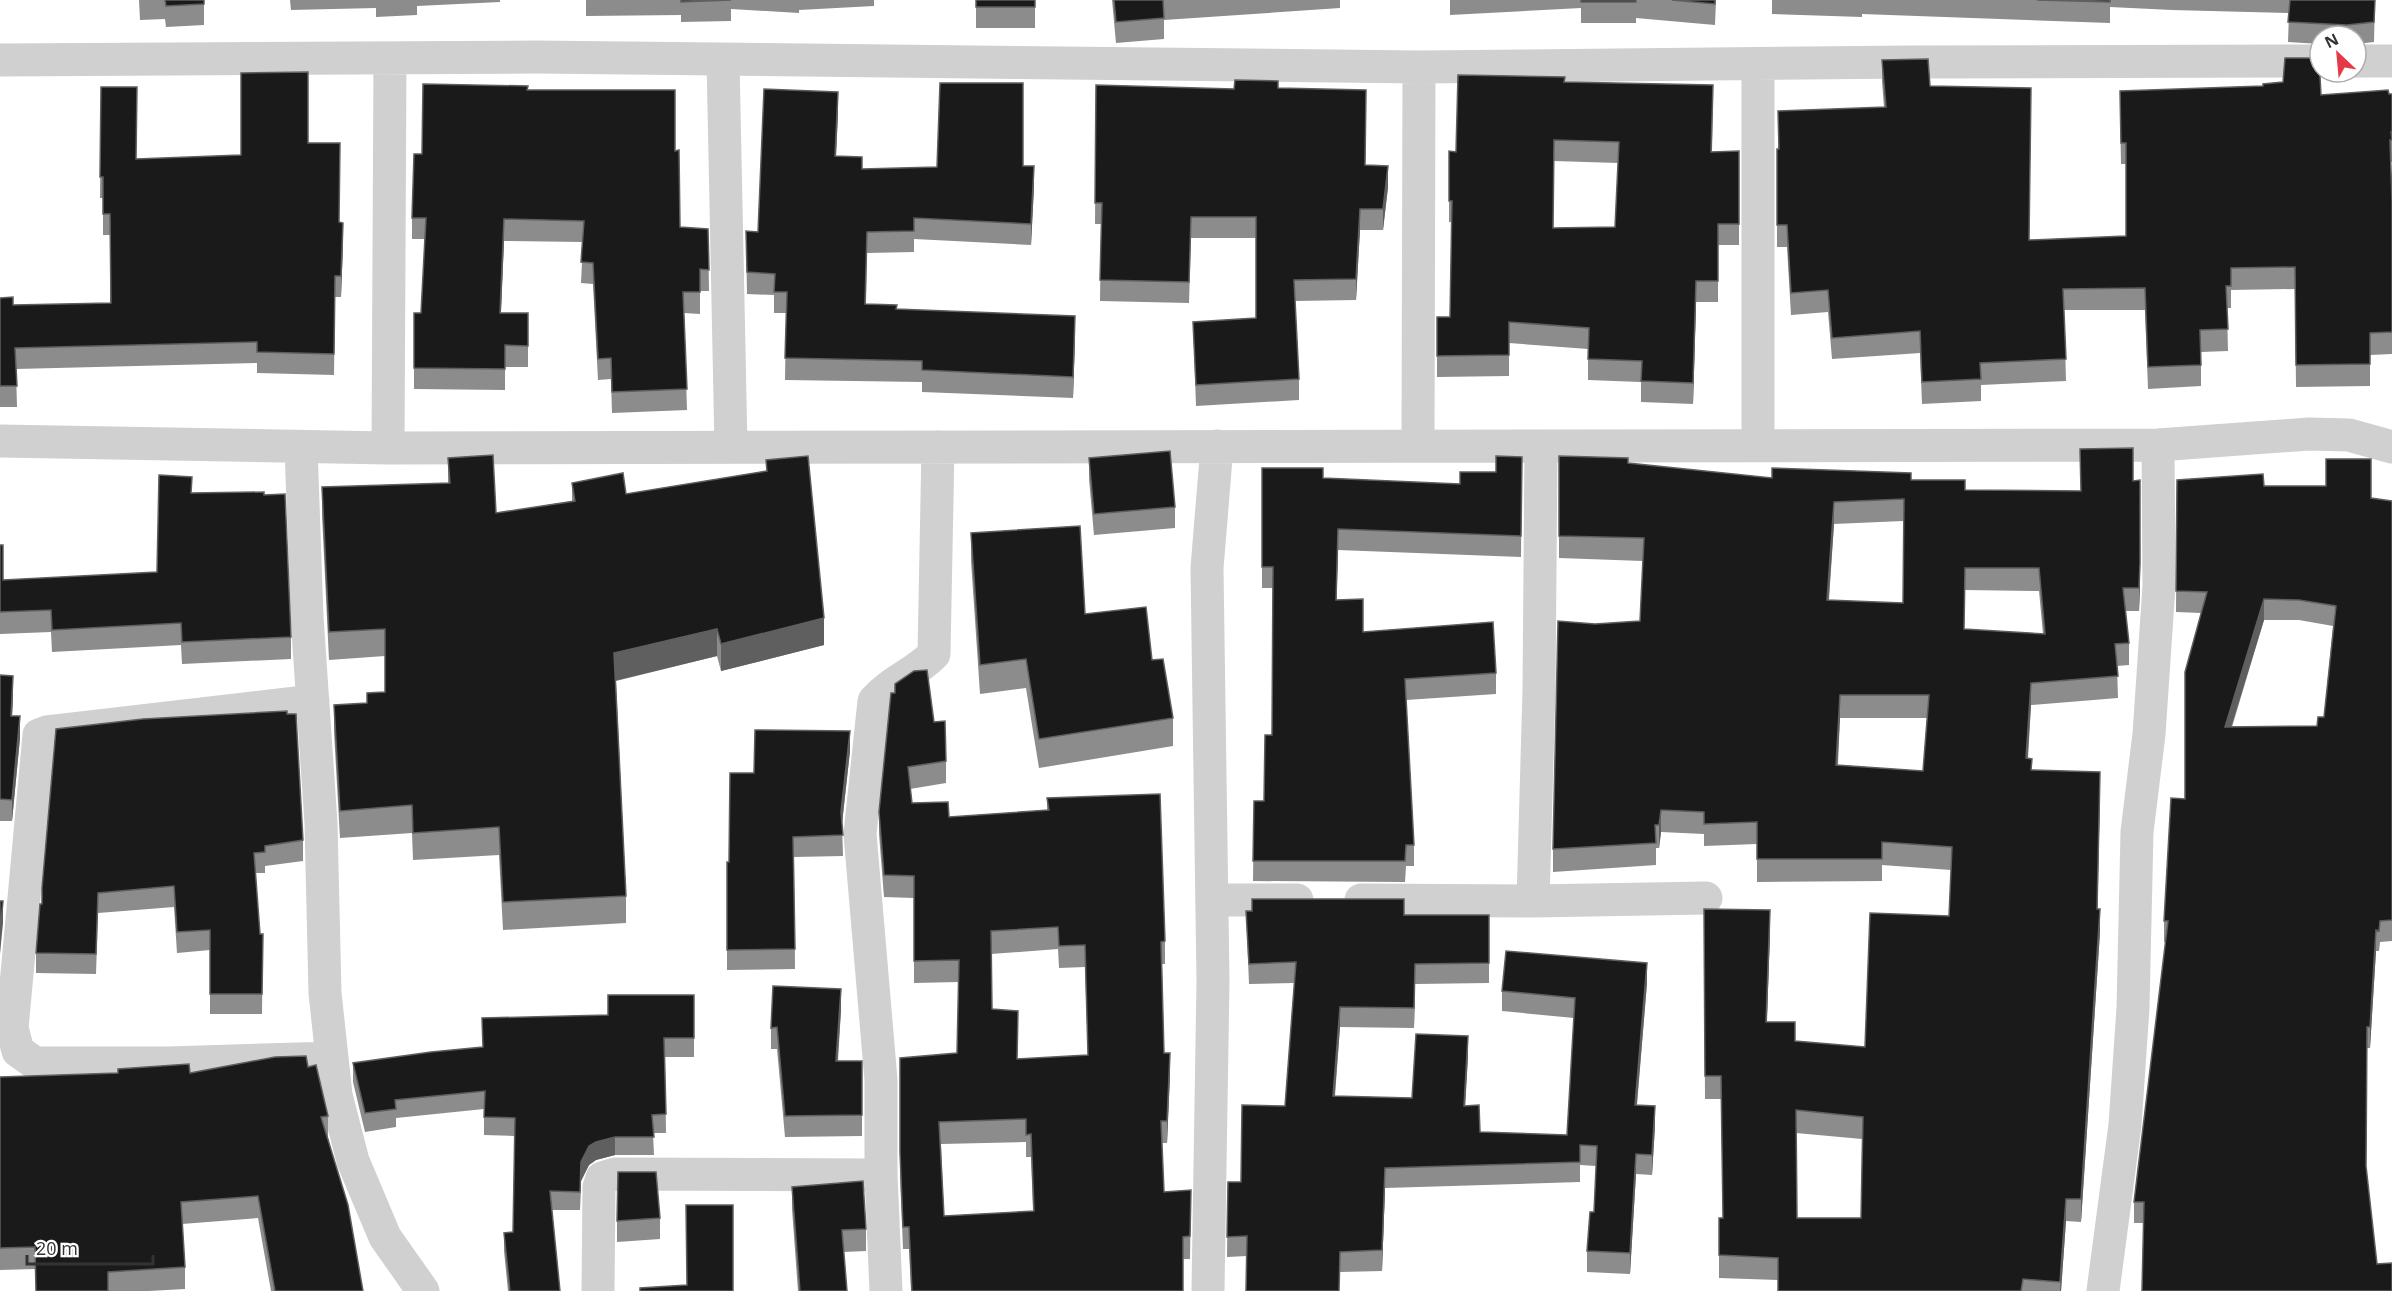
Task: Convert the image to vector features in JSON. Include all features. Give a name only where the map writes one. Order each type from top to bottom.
[{"type":"street","points":[[388,448],[390,58]]},
{"type":"street","points":[[0,60],[390,58],[1419,67],[2308,61]]},
{"type":"street","points":[[723,60],[731,447]]},
{"type":"street","points":[[2368,61],[2392,61]]},
{"type":"street","points":[[1758,64],[1758,445]]},
{"type":"street","points":[[1418,446],[1419,67]]},
{"type":"street","points":[[0,441],[388,448],[2158,445],[2309,434],[2349,435],[2392,447]]},
{"type":"street","points":[[2103,1291],[2125,1125],[2131,1031],[2137,832],[2149,734],[2159,586],[2158,445]]},
{"type":"street","points":[[1208,1291],[1213,981],[1207,568],[1217,446]]},
{"type":"street","points":[[1533,901],[1539,690],[1540,446]]},
{"type":"street","points":[[301,447],[307,617],[321,823],[325,993],[336,1095],[353,1161],[385,1237],[423,1291]]},
{"type":"street","points":[[886,1291],[881,1175],[881,1080],[860,834],[874,701],[885,688],[924,665],[934,654],[938,447]]},
{"type":"street","points":[[313,701],[41,734],[38,743],[12,1028],[18,1051],[35,1063],[168,1063],[332,1058]]},
{"type":"street","points":[[1212,900],[1533,901],[1706,898]]},
{"type":"street","points":[[598,1291],[599,1187],[602,1178],[615,1174],[881,1175]]},
{"type":"building","points":[[165,0],[204,0],[204,4],[166,6]]},
{"type":"building","points":[[681,0],[731,0],[681,2]]},
{"type":"building","points":[[976,0],[1035,0],[1035,7],[976,7]]},
{"type":"building","points":[[1114,0],[1163,0],[1164,18],[1116,22]]},
{"type":"building","points":[[1581,0],[1636,0],[1636,2],[1581,2]]},
{"type":"building","points":[[1672,0],[1715,0],[1715,4]]},
{"type":"building","points":[[2037,0],[2110,0],[2110,2]]},
{"type":"building","points":[[2290,0],[2375,0],[2374,22],[2327,24],[2288,22]]},
{"type":"building","points":[[2285,58],[2308,58],[2308,84],[2320,84],[2321,95],[2388,90],[2389,94],[2392,94],[2392,140],[2390,140],[2392,332],[2370,333],[2370,364],[2296,365],[2295,267],[2231,268],[2231,286],[2226,286],[2228,329],[2200,330],[2201,365],[2148,367],[2145,288],[2063,289],[2066,359],[1980,363],[1981,379],[1922,382],[1920,331],[1832,338],[1828,290],[1791,293],[1787,225],[1777,225],[1778,111],[1886,107],[1882,60],[1928,59],[1930,86],[2031,88],[2029,240],[2126,236],[2126,143],[2121,143],[2120,91],[2263,86],[2263,84],[2283,82]]},
{"type":"building","points":[[308,72],[308,143],[340,143],[339,222],[343,223],[341,276],[335,276],[334,354],[257,352],[257,342],[15,348],[17,386],[0,386],[0,298],[13,297],[13,305],[111,303],[110,214],[103,214],[103,177],[100,177],[101,87],[137,87],[136,159],[241,155],[241,73]]},
{"type":"building","points":[[1458,75],[1565,77],[1564,82],[1713,85],[1711,152],[1739,151],[1739,224],[1718,224],[1718,281],[1696,281],[1693,383],[1641,381],[1642,361],[1588,359],[1589,328],[1509,322],[1509,355],[1437,356],[1437,317],[1450,317],[1452,201],[1449,201],[1449,151],[1456,152]],"holes":[[[1554,140],[1619,142],[1615,227],[1553,228]]]},
{"type":"building","points":[[1235,80],[1278,81],[1278,88],[1366,90],[1365,165],[1388,166],[1383,209],[1360,209],[1356,279],[1294,280],[1299,379],[1196,385],[1193,322],[1256,318],[1256,217],[1191,217],[1189,282],[1100,280],[1102,203],[1095,203],[1096,85],[1234,89]]},
{"type":"building","points":[[940,83],[1023,83],[1023,166],[1034,166],[1031,224],[914,218],[914,231],[867,232],[865,304],[897,305],[896,309],[1075,316],[1073,377],[922,370],[922,361],[785,358],[787,292],[774,292],[775,274],[747,272],[746,231],[758,232],[764,89],[838,92],[835,156],[862,157],[862,169],[937,167]]},
{"type":"building","points":[[423,84],[528,86],[527,90],[675,90],[675,151],[679,150],[680,227],[708,229],[709,270],[700,269],[700,292],[683,292],[687,389],[612,392],[611,358],[598,359],[593,263],[581,262],[584,221],[504,219],[500,313],[528,313],[528,346],[505,345],[505,369],[414,368],[414,313],[421,313],[426,218],[412,218],[414,154],[422,154]]},
{"type":"building","points":[[2133,448],[2133,481],[2140,480],[2140,563],[2139,588],[2123,588],[2129,643],[2115,644],[2118,676],[2031,683],[2026,758],[2032,759],[2031,770],[2100,772],[2097,909],[2100,909],[2081,1199],[2066,1199],[2060,1282],[2023,1279],[2021,1291],[1778,1291],[1778,1258],[1719,1255],[1719,1218],[1723,1218],[1721,1076],[1705,1076],[1704,909],[1770,910],[1766,1022],[1795,1022],[1795,1041],[1865,1047],[1870,913],[1949,916],[1952,847],[1882,842],[1882,859],[1757,859],[1757,822],[1704,824],[1704,812],[1661,810],[1659,825],[1655,825],[1656,843],[1553,849],[1558,621],[1595,624],[1640,621],[1644,538],[1559,536],[1559,456],[1628,458],[1628,463],[1772,478],[1772,468],[1911,473],[1911,480],[1965,480],[1965,490],[2081,491],[2080,449]],"holes":[[[1904,499],[1903,603],[1827,600],[1834,502]],[[1965,568],[2039,568],[2045,634],[1964,629]],[[1840,695],[1929,695],[1923,771],[1836,765]],[[1796,1110],[1863,1117],[1861,1218],[1797,1218]]]},
{"type":"building","points":[[1170,451],[1175,507],[1094,514],[1089,458]]},
{"type":"building","points":[[493,455],[496,513],[575,501],[572,483],[623,473],[626,494],[767,471],[766,460],[808,456],[824,618],[721,644],[717,629],[614,653],[626,896],[503,902],[499,827],[413,833],[412,805],[340,811],[334,705],[367,703],[367,693],[385,692],[385,629],[329,632],[322,487],[450,483],[448,458]]},
{"type":"building","points":[[1496,456],[1522,457],[1521,536],[1338,529],[1336,600],[1363,599],[1363,632],[1493,622],[1496,673],[1405,679],[1414,845],[1406,845],[1405,861],[1253,861],[1254,801],[1264,801],[1265,735],[1272,735],[1273,567],[1262,567],[1262,468],[1323,468],[1323,478],[1460,484],[1460,472],[1496,472]]},
{"type":"building","points":[[2326,459],[2371,459],[2371,498],[2392,501],[2392,920],[2380,921],[2379,931],[2376,930],[2370,1027],[2367,1027],[2366,1166],[2377,1264],[2392,1263],[2392,1291],[2142,1291],[2144,1202],[2134,1202],[2168,921],[2164,921],[2171,798],[2185,799],[2185,672],[2207,592],[2176,591],[2177,480],[2263,474],[2264,486],[2326,486]],"holes":[[[2264,599],[2299,600],[2336,606],[2324,717],[2318,717],[2317,726],[2225,727]]]},
{"type":"building","points":[[159,475],[192,477],[191,493],[285,494],[291,637],[182,642],[181,623],[52,630],[51,610],[0,612],[0,545],[3,545],[3,580],[157,572]]},
{"type":"building","points":[[1080,526],[1085,614],[1146,607],[1152,660],[1163,659],[1173,718],[1039,739],[1026,659],[980,665],[971,533]]},
{"type":"building","points":[[927,670],[934,722],[945,721],[946,761],[908,767],[912,803],[948,802],[949,817],[1049,810],[1047,798],[1160,794],[1165,941],[1161,942],[1164,1053],[1170,1053],[1167,1121],[1161,1121],[1164,1192],[1191,1190],[1190,1236],[1183,1237],[1183,1291],[912,1291],[909,1227],[903,1227],[900,1058],[957,1053],[959,960],[914,961],[914,876],[884,875],[879,812],[891,693],[895,693],[895,684],[914,671]],"holes":[[[1058,927],[1059,946],[1085,945],[1088,1055],[1017,1059],[1018,1011],[992,1009],[991,931]],[[1026,1119],[1026,1135],[1031,1134],[1034,1211],[944,1216],[939,1122]]]},
{"type":"building","points":[[0,675],[13,676],[11,716],[20,716],[12,800],[0,799]]},
{"type":"building","points":[[287,711],[287,714],[296,714],[303,840],[265,846],[265,852],[254,853],[260,934],[263,934],[262,994],[210,994],[210,930],[177,932],[174,886],[98,893],[96,954],[36,953],[56,729],[143,719]]},
{"type":"building","points":[[755,730],[850,731],[841,812],[843,835],[793,837],[795,949],[727,950],[730,773],[754,773]]},
{"type":"building","points":[[1252,899],[1404,899],[1404,915],[1489,915],[1489,963],[1415,964],[1414,1008],[1340,1007],[1333,1096],[1412,1098],[1416,1034],[1468,1036],[1464,1106],[1479,1105],[1480,1132],[1567,1135],[1575,998],[1502,991],[1506,951],[1647,963],[1635,1105],[1655,1106],[1652,1155],[1636,1154],[1630,1253],[1587,1251],[1590,1212],[1594,1212],[1597,1146],[1580,1145],[1580,1162],[1385,1168],[1382,1250],[1340,1252],[1339,1291],[1246,1291],[1247,1236],[1227,1237],[1228,1182],[1241,1182],[1242,1105],[1285,1106],[1296,962],[1249,964],[1246,911],[1252,911]]},
{"type":"building","points":[[0,901],[3,901],[0,932]]},
{"type":"building","points":[[773,986],[841,989],[836,1061],[862,1061],[862,1115],[785,1116],[777,1027],[771,1028]]},
{"type":"building","points":[[608,995],[694,995],[694,1038],[664,1038],[666,1114],[652,1115],[654,1137],[615,1137],[596,1142],[589,1146],[581,1162],[580,1192],[550,1191],[560,1291],[510,1291],[504,1233],[513,1232],[515,1118],[484,1117],[485,1091],[395,1100],[396,1109],[365,1113],[353,1063],[483,1047],[482,1018],[608,1015]]},
{"type":"building","points":[[306,1056],[308,1067],[316,1065],[328,1116],[321,1117],[348,1205],[363,1291],[275,1291],[258,1196],[181,1202],[185,1267],[108,1272],[108,1291],[36,1291],[35,1247],[0,1248],[0,1077],[118,1073],[118,1069],[189,1064],[190,1073],[275,1057]]},
{"type":"building","points":[[618,1172],[656,1172],[660,1218],[617,1221]]},
{"type":"building","points":[[863,1181],[866,1229],[842,1230],[847,1291],[800,1291],[792,1187]]},
{"type":"building","points":[[686,1205],[733,1205],[733,1291],[640,1291],[640,1288],[687,1285]]}]
